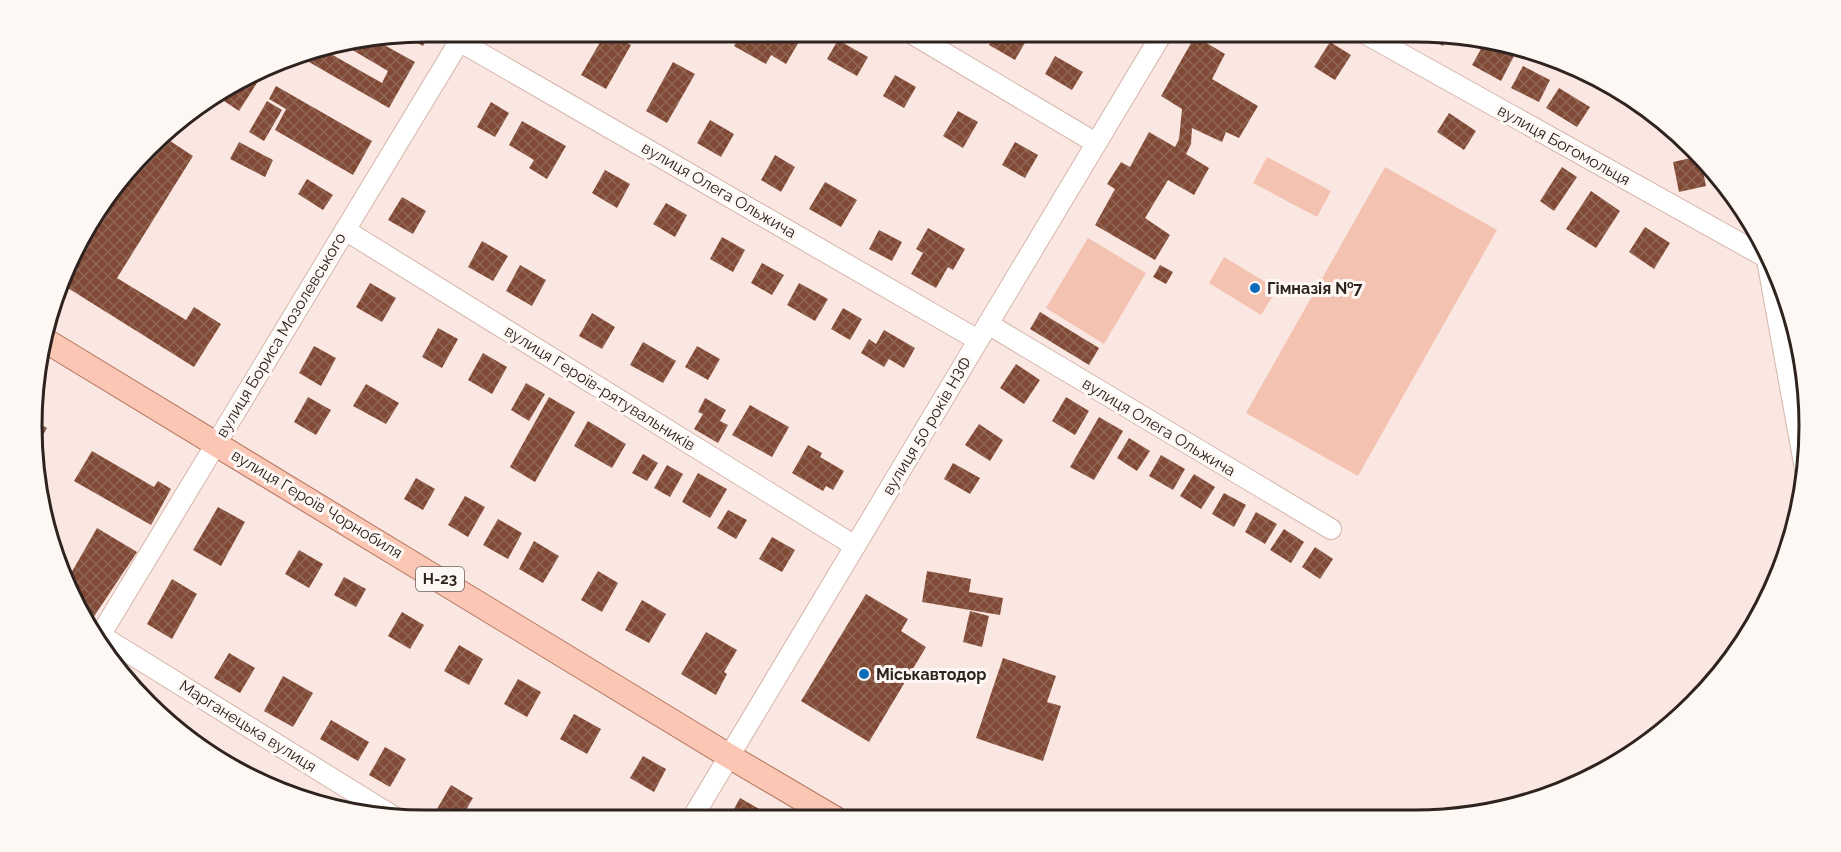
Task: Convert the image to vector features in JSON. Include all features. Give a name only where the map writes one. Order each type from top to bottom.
[{"type":"main road","name":"вулиця Героїв Чорнобиля","points":[[51,344],[821,810]]},
{"type":"street","name":"вулиця Бориса Мозолевського","points":[[102,632],[458,42]]},
{"type":"street","name":"вулиця Олега Ольжича","points":[[473,42],[1331,530]]},
{"type":"street","points":[[926,42],[1096,143]]},
{"type":"street","name":"вулиця 50 років НЗФ","points":[[697,810],[1157,42]]},
{"type":"street","name":"вулиця Богомольця","points":[[1397,42],[1754,246]]},
{"type":"street","name":"вулиця Героїв-рятувальників","points":[[345,230],[855,546]]},
{"type":"street","points":[[1771,283],[1799,434]]},
{"type":"street","name":"Марганецька вулиця","points":[[110,644],[378,807]]},
{"type":"shaded area","points":[[1267,157],[1331,191],[1317,217],[1253,183]]},
{"type":"shaded area","points":[[1385,167],[1497,230],[1358,476],[1246,413]]},
{"type":"shaded area","points":[[1088,238],[1146,273],[1104,344],[1046,308]]},
{"type":"shaded area","points":[[1224,257],[1277,289],[1261,315],[1209,283]]},
{"type":"building","points":[[600,42],[625,42],[631,45],[606,89],[581,75]]},
{"type":"building","points":[[736,42],[799,42],[786,64],[771,55],[766,64],[734,46]]},
{"type":"building","points":[[837,42],[842,42],[868,57],[857,76],[827,59]]},
{"type":"building","points":[[991,42],[1025,42],[1015,60],[989,45]]},
{"type":"building","points":[[1192,42],[1205,42],[1225,54],[1212,79],[1258,106],[1239,138],[1226,132],[1222,142],[1192,128],[1191,144],[1186,154],[1209,168],[1194,195],[1168,180],[1145,218],[1170,235],[1155,260],[1095,225],[1115,189],[1107,184],[1121,162],[1130,167],[1149,132],[1175,147],[1179,139],[1182,109],[1161,96]]},
{"type":"building","points":[[1330,42],[1351,55],[1335,80],[1314,67]]},
{"type":"building","points":[[383,44],[415,62],[389,108],[307,61],[331,54],[382,83],[388,71],[351,49]]},
{"type":"building","points":[[1482,48],[1514,56],[1501,81],[1472,65]]},
{"type":"building","points":[[1055,56],[1083,72],[1072,90],[1045,74]]},
{"type":"building","points":[[673,62],[695,74],[667,123],[646,111]]},
{"type":"building","points":[[1523,66],[1550,80],[1539,102],[1511,88]]},
{"type":"building","points":[[895,75],[916,87],[904,108],[883,96]]},
{"type":"building","points":[[258,81],[239,111],[224,101],[234,93]]},
{"type":"building","points":[[276,86],[372,141],[353,175],[275,130],[286,109],[269,99]]},
{"type":"building","points":[[1559,88],[1590,107],[1577,127],[1546,108]]},
{"type":"building","points":[[267,101],[282,110],[264,141],[249,132]]},
{"type":"building","points":[[491,102],[509,113],[495,137],[477,127]]},
{"type":"building","points":[[958,111],[978,122],[963,148],[943,136]]},
{"type":"building","points":[[1449,113],[1476,131],[1464,150],[1437,132]]},
{"type":"building","points":[[710,120],[734,134],[721,157],[697,143]]},
{"type":"building","points":[[522,121],[566,146],[547,179],[529,168],[534,160],[509,145]]},
{"type":"building","points":[[169,140],[193,156],[117,278],[186,320],[194,307],[221,324],[194,367],[68,288],[87,246],[121,192],[154,154]]},
{"type":"building","points":[[239,142],[273,160],[265,177],[230,159]]},
{"type":"building","points":[[1015,142],[1038,155],[1025,178],[1002,165]]},
{"type":"building","points":[[775,155],[795,167],[781,192],[761,180]]},
{"type":"building","points":[[1691,158],[1703,172],[1706,186],[1679,192],[1673,162]]},
{"type":"building","points":[[1562,167],[1577,177],[1554,211],[1540,201]]},
{"type":"building","points":[[605,170],[630,184],[617,208],[592,193]]},
{"type":"building","points":[[307,179],[333,195],[323,210],[298,194]]},
{"type":"building","points":[[825,182],[857,200],[841,227],[809,209]]},
{"type":"building","points":[[1591,191],[1620,211],[1596,248],[1566,229]]},
{"type":"building","points":[[402,197],[426,211],[413,234],[388,220]]},
{"type":"building","points":[[666,203],[687,215],[675,237],[653,224]]},
{"type":"building","points":[[1645,227],[1670,243],[1654,269],[1629,252]]},
{"type":"building","points":[[928,228],[965,249],[953,270],[948,267],[936,288],[911,274],[923,253],[916,249]]},
{"type":"building","points":[[879,230],[902,242],[892,261],[869,249]]},
{"type":"building","points":[[722,237],[745,250],[733,272],[710,259]]},
{"type":"building","points":[[482,241],[508,256],[493,281],[468,267]]},
{"type":"building","points":[[762,263],[784,275],[772,295],[751,283]]},
{"type":"building","points":[[520,265],[546,280],[532,306],[506,291]]},
{"type":"building","points":[[1160,265],[1173,272],[1166,284],[1153,277]]},
{"type":"building","points":[[370,283],[396,298],[382,322],[356,307]]},
{"type":"building","points":[[799,283],[828,299],[815,321],[787,305]]},
{"type":"building","points":[[843,308],[862,319],[850,340],[831,329]]},
{"type":"building","points":[[1040,312],[1099,348],[1089,365],[1030,329]]},
{"type":"building","points":[[592,313],[615,327],[602,349],[579,336]]},
{"type":"building","points":[[438,328],[458,339],[442,368],[422,357]]},
{"type":"building","points":[[884,330],[915,348],[904,368],[889,359],[884,367],[861,353],[869,339],[876,344]]},
{"type":"building","points":[[643,342],[676,361],[663,383],[630,365]]},
{"type":"building","points":[[314,346],[336,358],[321,386],[299,373]]},
{"type":"building","points":[[697,346],[720,359],[708,380],[685,367]]},
{"type":"building","points":[[483,353],[507,367],[492,394],[468,380]]},
{"type":"building","points":[[1016,364],[1040,380],[1024,404],[1000,388]]},
{"type":"building","points":[[526,383],[545,394],[529,421],[511,410]]},
{"type":"building","points":[[366,384],[399,403],[386,424],[353,406]]},
{"type":"building","points":[[308,397],[331,410],[316,435],[294,422]]},
{"type":"building","points":[[549,397],[575,412],[535,482],[510,467]]},
{"type":"building","points":[[1066,397],[1089,411],[1075,435],[1052,421]]},
{"type":"building","points":[[705,398],[726,410],[720,421],[728,425],[718,443],[694,429],[703,414],[698,412]]},
{"type":"building","points":[[750,405],[789,427],[772,457],[732,435]]},
{"type":"building","points":[[1099,417],[1123,431],[1094,480],[1070,467]]},
{"type":"building","points":[[588,421],[626,444],[612,468],[574,446]]},
{"type":"building","points":[[979,424],[1003,440],[990,461],[965,445]]},
{"type":"building","points":[[42,425],[47,428],[42,436]]},
{"type":"building","points":[[1129,438],[1150,451],[1137,471],[1117,458]]},
{"type":"building","points":[[808,445],[822,453],[820,457],[844,471],[833,490],[826,486],[823,491],[792,473]]},
{"type":"building","points":[[92,451],[154,487],[158,481],[171,489],[151,525],[74,481]]},
{"type":"building","points":[[643,454],[658,463],[647,481],[632,473]]},
{"type":"building","points":[[1161,455],[1185,469],[1173,490],[1149,476]]},
{"type":"building","points":[[953,463],[980,478],[970,494],[944,479]]},
{"type":"building","points":[[667,465],[683,474],[670,497],[654,488]]},
{"type":"building","points":[[698,473],[727,489],[710,518],[682,502]]},
{"type":"building","points":[[1194,474],[1215,487],[1201,509],[1180,496]]},
{"type":"building","points":[[416,478],[435,489],[423,510],[404,499]]},
{"type":"building","points":[[1224,493],[1246,505],[1234,527],[1212,514]]},
{"type":"building","points":[[465,496],[485,507],[468,537],[448,525]]},
{"type":"building","points":[[218,507],[245,522],[221,566],[193,550]]},
{"type":"building","points":[[728,510],[747,520],[736,539],[717,528]]},
{"type":"building","points":[[1256,512],[1277,524],[1265,544],[1245,532]]},
{"type":"building","points":[[498,519],[522,533],[508,559],[483,545]]},
{"type":"building","points":[[97,528],[137,552],[93,618],[71,573]]},
{"type":"building","points":[[1284,529],[1304,542],[1291,563],[1270,550]]},
{"type":"building","points":[[772,537],[795,550],[782,572],[759,559]]},
{"type":"building","points":[[534,541],[559,556],[543,583],[519,569]]},
{"type":"building","points":[[1315,547],[1333,559],[1320,579],[1302,567]]},
{"type":"building","points":[[299,550],[323,564],[309,588],[285,574]]},
{"type":"building","points":[[598,571],[618,583],[602,612],[581,600]]},
{"type":"building","points":[[927,571],[971,579],[969,592],[1003,598],[1000,615],[922,602]]},
{"type":"building","points":[[344,577],[366,589],[356,607],[334,595]]},
{"type":"building","points":[[172,579],[197,594],[172,639],[147,624]]},
{"type":"building","name":"Міськавтодор","points":[[866,594],[908,619],[901,631],[926,647],[869,742],[801,701]]},
{"type":"building","points":[[642,600],[666,614],[649,643],[625,630]]},
{"type":"building","points":[[970,611],[989,616],[982,647],[963,642]]},
{"type":"building","points":[[402,612],[424,625],[410,649],[388,636]]},
{"type":"building","points":[[706,632],[737,650],[724,672],[727,674],[716,695],[681,674]]},
{"type":"building","points":[[459,645],[483,659],[469,685],[444,671]]},
{"type":"building","points":[[229,653],[255,668],[240,693],[214,678]]},
{"type":"building","points":[[1003,658],[1056,676],[1047,702],[1061,706],[1043,761],[976,738]]},
{"type":"building","points":[[283,676],[313,693],[293,727],[264,711]]},
{"type":"building","points":[[518,679],[541,692],[527,717],[504,704]]},
{"type":"building","points":[[574,714],[601,729],[587,754],[560,739]]},
{"type":"building","points":[[331,720],[369,742],[358,761],[320,739]]},
{"type":"building","points":[[385,747],[406,759],[390,787],[369,775]]},
{"type":"building","points":[[643,756],[666,769],[654,792],[630,778]]},
{"type":"building","points":[[451,785],[473,798],[466,810],[437,809]]},
{"type":"building","points":[[740,798],[761,810],[733,810]]},
{"type":"place","name":"Гімназія №7","points":[[1255,288]]},
{"type":"place","name":"Міськавтодор","points":[[864,674]]}]
